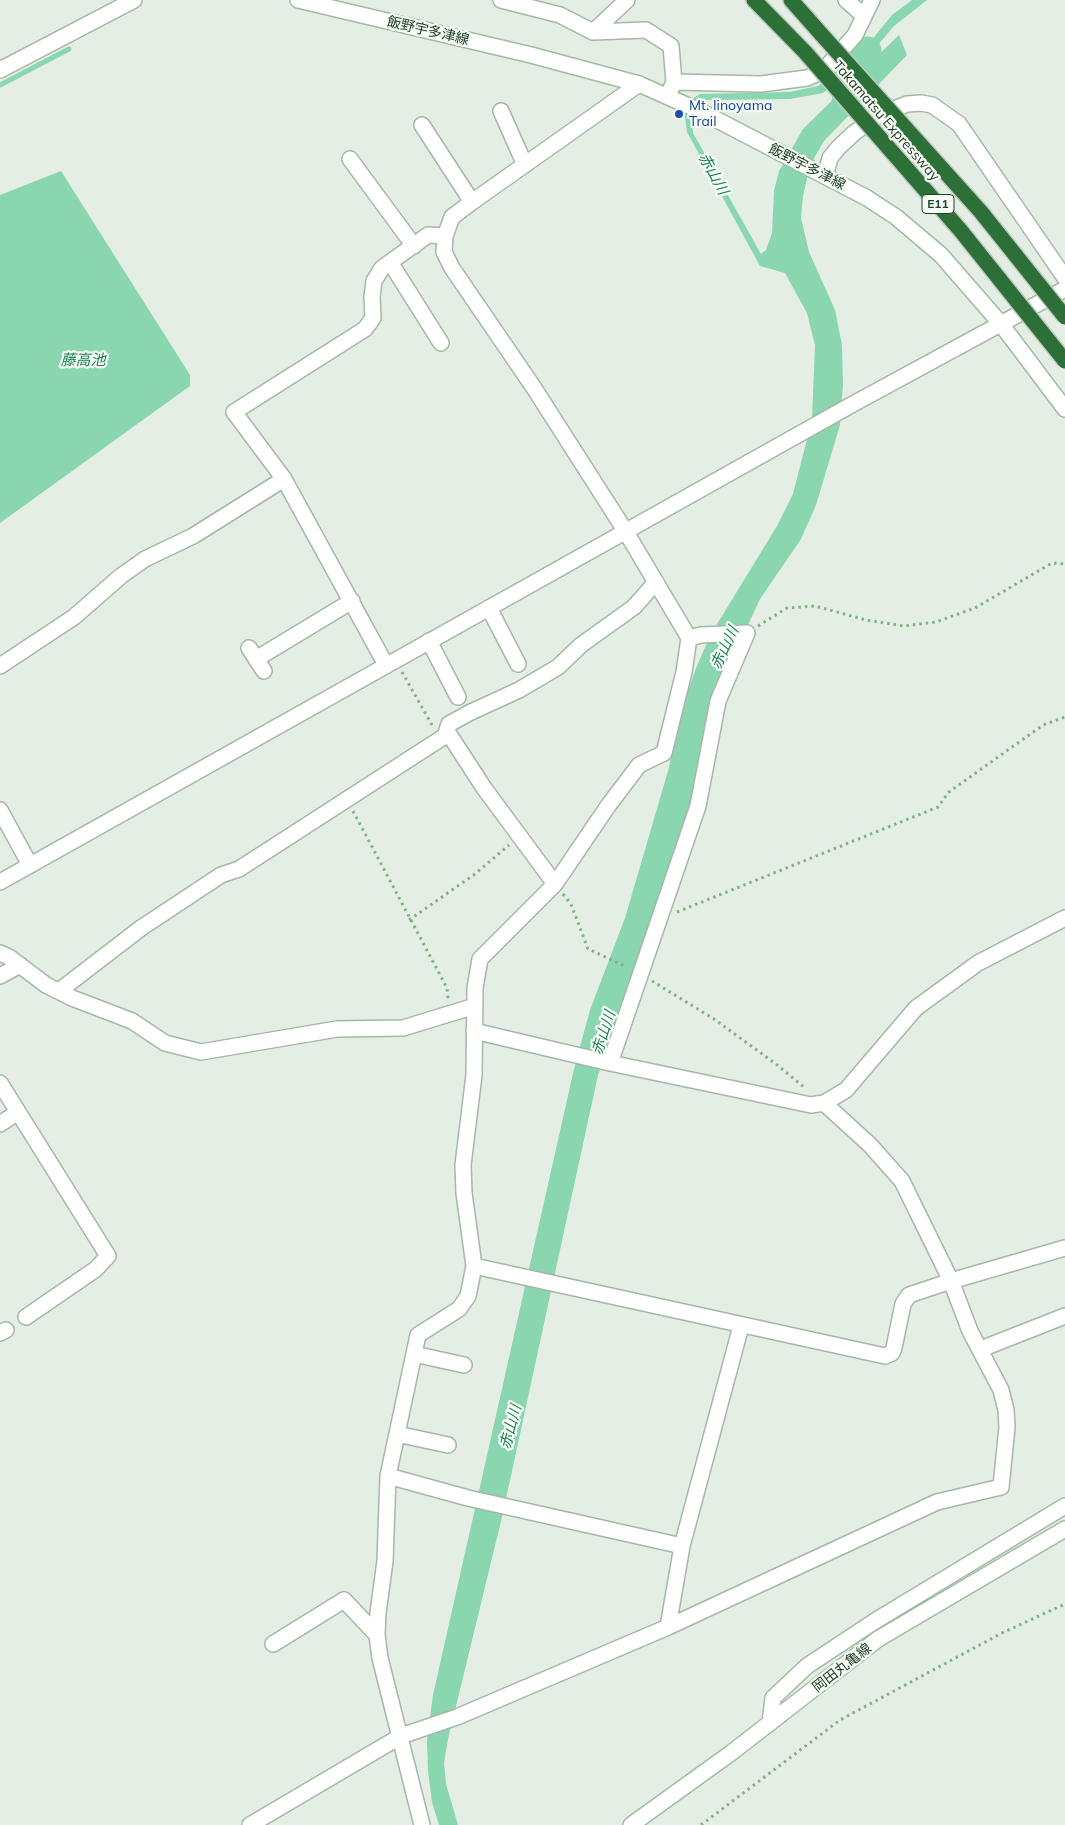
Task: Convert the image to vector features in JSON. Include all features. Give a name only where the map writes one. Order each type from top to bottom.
[{"type":"highway","name":"Takamatsu Expressway","points":[[754,0],[805,52],[961,231],[1065,361]]},
{"type":"highway","name":"Takamatsu Expressway","points":[[791,0],[981,212],[1065,317]]},
{"type":"street","points":[[0,70],[134,0]]},
{"type":"street","name":"飯野宇多津線","points":[[298,0],[532,55],[639,84],[671,89],[783,154],[868,198],[915,232],[941,255],[1001,324],[1065,409]]},
{"type":"street","points":[[500,0],[560,15],[593,32],[646,30],[671,46],[671,89],[761,84],[807,78],[823,71],[854,35],[872,0]]},
{"type":"street","points":[[593,32],[627,0]]},
{"type":"street","points":[[846,0],[864,16]]},
{"type":"street","points":[[639,84],[452,217],[445,236],[444,252],[452,268],[534,388],[656,582],[695,637]]},
{"type":"street","points":[[822,174],[830,158],[838,148],[854,133],[879,116],[907,104],[921,103],[932,105],[959,124],[1065,278]]},
{"type":"street","points":[[501,112],[524,165]]},
{"type":"street","points":[[422,125],[472,202]]},
{"type":"street","points":[[350,160],[414,246]]},
{"type":"street","points":[[390,663],[352,602],[284,479],[234,412],[365,329],[373,318],[372,297],[374,281],[382,268],[428,235],[445,236]]},
{"type":"street","points":[[390,262],[441,343]]},
{"type":"street","points":[[0,882],[853,404],[1065,289]]},
{"type":"street","points":[[0,666],[74,617],[120,576],[145,559],[193,536],[284,479]]},
{"type":"street","points":[[59,991],[141,928],[221,875],[239,869],[444,735],[449,724],[519,690],[558,667],[581,645],[634,607],[656,582]]},
{"type":"street","points":[[256,659],[352,602]]},
{"type":"street","points":[[489,608],[518,664]]},
{"type":"street","points":[[610,1063],[698,806],[718,701],[747,633],[695,637]]},
{"type":"street","points":[[422,1825],[380,1658],[377,1635],[385,1561],[388,1476],[418,1335],[459,1308],[468,1296],[474,1266],[464,1192],[463,1165],[474,1075],[475,988],[480,959],[555,884],[608,806],[639,765],[664,753],[684,672],[695,637]]},
{"type":"street","points":[[428,641],[458,697]]},
{"type":"street","points":[[444,735],[555,884]]},
{"type":"street","points":[[0,810],[30,865]]},
{"type":"street","points":[[474,1031],[610,1063],[811,1104],[824,1103],[846,1090],[916,1008],[978,963],[1065,918]]},
{"type":"street","points":[[0,953],[59,991],[132,1021],[165,1043],[201,1052],[336,1029],[403,1028],[475,1006]]},
{"type":"street","points":[[0,976],[20,965]]},
{"type":"street","points":[[0,1083],[108,1256],[96,1268],[26,1317]]},
{"type":"street","points":[[250,1825],[401,1736],[457,1717],[668,1627],[937,1502],[1001,1486],[1007,1427],[1006,1410],[1001,1390],[970,1331],[950,1281],[902,1181],[870,1145],[824,1103]]},
{"type":"street","points":[[0,1124],[18,1112]]},
{"type":"street","points":[[474,1266],[885,1356],[892,1353],[894,1348],[903,1304],[909,1295],[950,1281],[1065,1248]]},
{"type":"street","points":[[981,1349],[1065,1316]]},
{"type":"street","points":[[668,1627],[682,1546],[741,1326]]},
{"type":"street","points":[[414,1354],[464,1365]]},
{"type":"street","points":[[397,1434],[448,1445]]},
{"type":"street","points":[[388,1476],[468,1498],[682,1546]]},
{"type":"street","points":[[770,1724],[773,1698],[807,1666],[875,1620],[1065,1506]]},
{"type":"street","name":"岡田丸亀線","points":[[631,1825],[770,1724],[878,1640],[1065,1529]]},
{"type":"street","points":[[273,1644],[344,1600],[377,1635]]},
{"type":"path","points":[[747,633],[787,608],[815,606],[866,620],[904,626],[936,622],[975,608],[1052,563],[1065,564]]},
{"type":"path","points":[[390,663],[444,735]]},
{"type":"path","points":[[660,918],[938,807],[949,792],[1042,725],[1065,717]]},
{"type":"path","points":[[347,799],[409,920],[447,988],[450,1014]]},
{"type":"path","points":[[409,920],[475,874],[519,836]]},
{"type":"path","points":[[555,884],[571,904],[588,949],[641,974],[714,1019],[776,1064],[824,1103]]},
{"type":"path","points":[[701,1825],[840,1720],[1002,1633],[1065,1604]]},
{"type":"water","points":[[912,0],[927,0],[894,26],[871,53],[823,93],[790,99],[701,100],[692,117],[693,133],[761,254],[766,250],[772,233],[774,191],[779,171],[803,129],[899,35],[907,55],[824,141],[814,158],[808,174],[801,218],[809,252],[835,310],[842,345],[843,384],[840,425],[816,505],[801,539],[760,599],[722,681],[697,781],[652,928],[598,1075],[502,1517],[448,1739],[444,1763],[446,1784],[458,1825],[439,1825],[432,1802],[428,1771],[427,1741],[433,1695],[574,1069],[590,1010],[625,918],[668,771],[685,700],[696,668],[711,634],[777,526],[793,494],[812,420],[815,345],[807,313],[785,273],[760,266],[687,132],[685,116],[692,99],[700,94],[790,92],[818,86],[866,47],[892,15]]},
{"type":"water","name":"藤高池","points":[[61,171],[190,375],[190,386],[0,523],[0,195]]},
{"type":"waterway","points":[[0,85],[69,49]]},
{"type":"waterway","name":"赤山川","points":[[846,102],[867,51]]},
{"type":"place","name":"Mt. Iinoyama Trail","points":[[679,114]]}]
